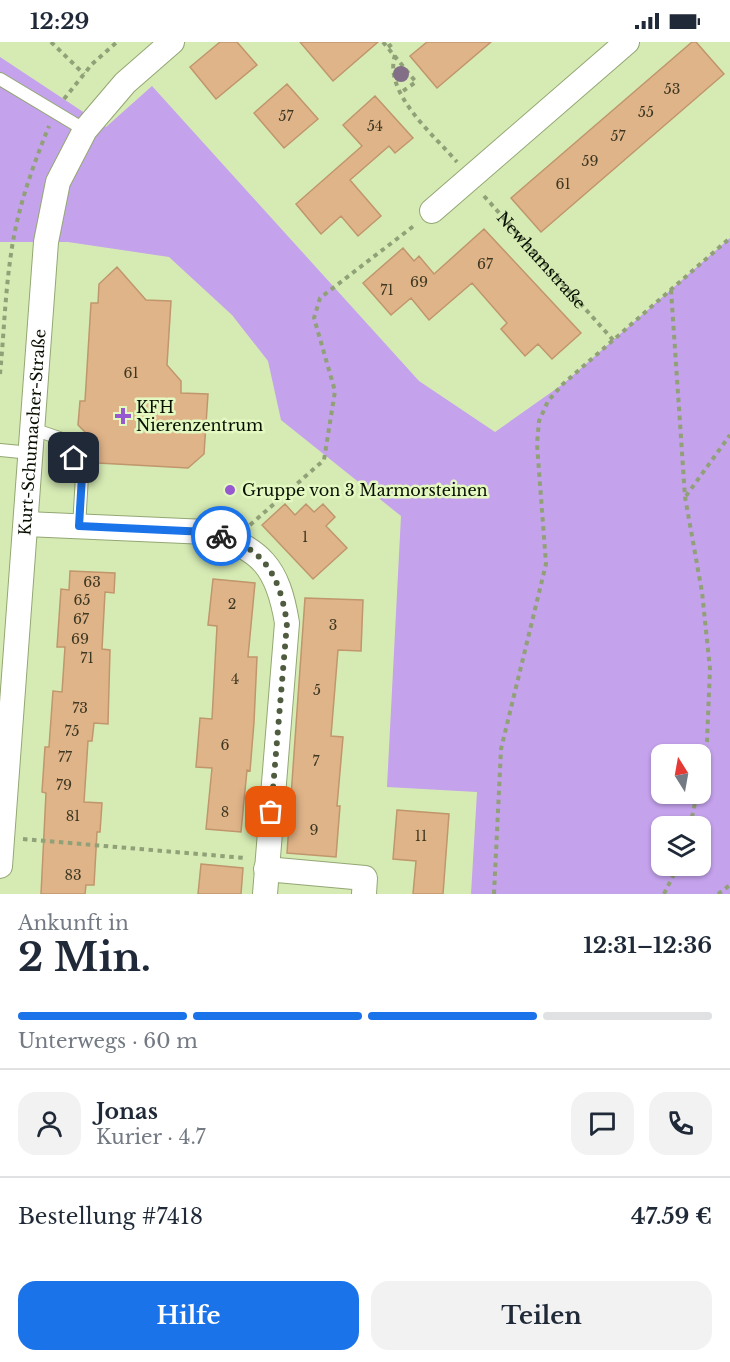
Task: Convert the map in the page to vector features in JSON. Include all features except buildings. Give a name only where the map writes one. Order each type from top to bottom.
[{"type":"street","name":"Kurt-Schumacher-Straße","points":[[0,866],[46,242],[58,182],[85,130],[124,83],[172,42]]},
{"type":"street","points":[[432,211],[627,42]]},
{"type":"street","points":[[26,524],[207,532],[233,540],[254,551],[271,570],[282,593],[287,623],[265,894]]},
{"type":"street","points":[[266,869],[365,878],[364,894]]},
{"type":"lane","points":[[0,79],[85,130]]},
{"type":"lane","points":[[33,429],[65,440],[82,476],[79,526]]},
{"type":"lane","points":[[0,450],[32,453]]},
{"type":"path","points":[[51,42],[84,74]]},
{"type":"path","points":[[383,42],[416,82],[400,93]]},
{"type":"path","points":[[388,47],[394,42]]},
{"type":"path","name":"Newhamstraße","points":[[395,55],[392,77],[419,120],[495,209],[614,341]]},
{"type":"path","points":[[233,540],[324,460],[335,391],[314,318],[320,298],[432,211]]},
{"type":"path","points":[[494,894],[501,748],[546,564],[537,444],[539,421],[548,401],[556,393],[730,238]]},
{"type":"path","points":[[671,290],[685,496],[702,592],[710,669],[706,744]]},
{"type":"path","points":[[685,496],[730,435]]},
{"type":"path","points":[[24,839],[219,856]]},
{"type":"path","points":[[664,894],[673,876]]},
{"type":"path","points":[[718,894],[730,885]]},
{"type":"shaded area","points":[[0,57],[106,127],[152,86],[419,381],[495,432],[563,384],[730,238],[730,894],[471,894],[477,792],[387,787],[401,516],[281,420],[268,361],[232,315],[169,257],[68,242],[0,242]]},
{"type":"way so far","points":[[221,536],[254,551],[271,570],[282,593],[287,623],[271,812]]},
{"type":"place","name":"KFH Nierenzentrum","points":[[123,416]]},
{"type":"place","name":"Gruppe von 3 Marmorsteinen","points":[[230,490]]},
{"type":"route","points":[[74,458],[82,476],[79,526],[207,532],[221,536]]}]
